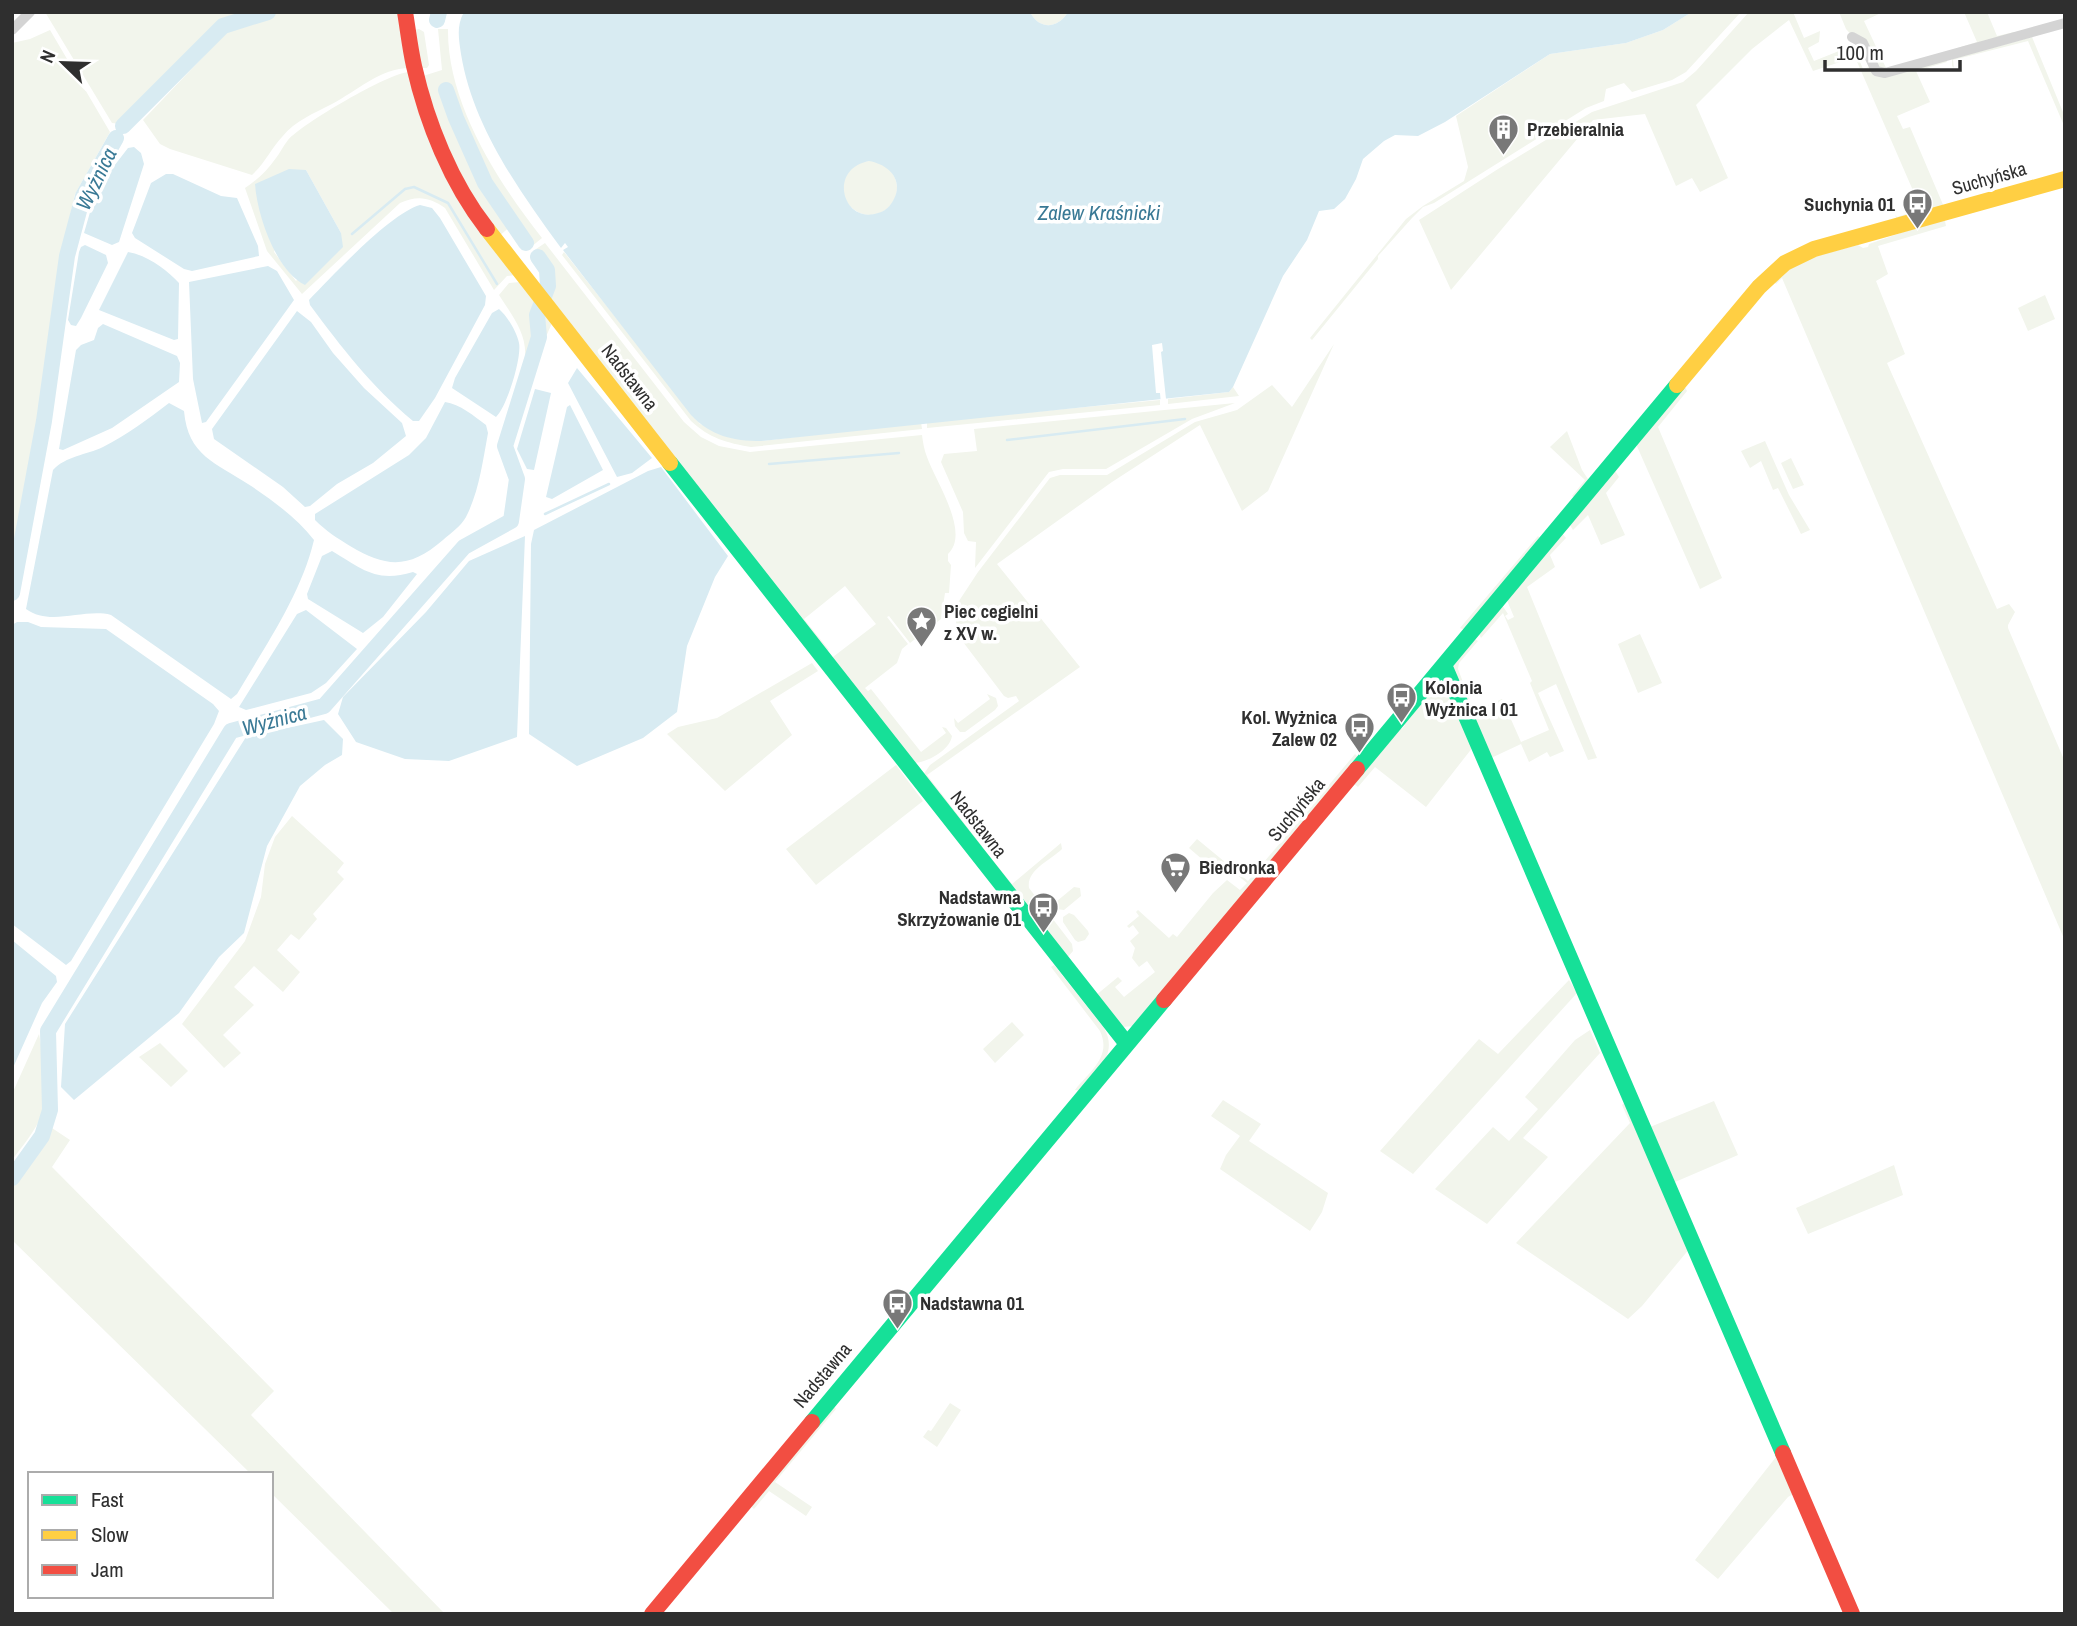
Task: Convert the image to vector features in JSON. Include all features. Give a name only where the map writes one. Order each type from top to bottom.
[{"type":"street","points":[[12,30],[30,12]]},
{"type":"street","name":"Nadstawna","points":[[405,12],[414,69],[442,151],[480,219],[1127,1044],[652,1614]]},
{"type":"street","points":[[1852,37],[1863,43],[1876,71],[1885,73],[2065,23]]},
{"type":"street","name":"Suchyńska","points":[[1127,1044],[1770,277],[1792,259],[1807,252],[2065,179]]},
{"type":"street","points":[[1444,665],[1852,1614]]},
{"type":"shaded area","points":[[45,12],[268,12],[223,24],[121,124],[112,123]]},
{"type":"shaded area","points":[[283,12],[400,12],[410,68],[379,76],[299,122],[287,131],[252,175],[160,144],[143,120],[205,55],[201,51],[225,28]]},
{"type":"shaded area","points":[[1030,12],[1068,12],[1059,22],[1049,25],[1038,22]]},
{"type":"shaded area","points":[[1692,12],[1741,12],[1686,72],[1672,80],[1632,92],[1624,83],[1606,89],[1604,101],[1586,108],[1434,203],[1423,207],[1378,256],[1312,340],[1310,338],[1406,219],[1423,206],[1464,181],[1468,167],[1456,116],[1550,54],[1626,43],[1663,30]]},
{"type":"shaded area","points":[[1749,12],[1793,12],[1804,38],[1820,31],[1819,42],[1808,48],[1814,61],[1849,47],[1855,50],[1863,69],[1869,67],[1872,73],[1946,60],[1947,62],[1916,71],[1930,102],[1897,116],[1903,129],[1910,127],[1944,207],[1897,220],[1895,215],[1897,217],[1921,209],[1855,57],[1813,71],[1789,20],[1752,49],[1696,105],[1728,178],[1700,192],[1692,178],[1676,186],[1645,114],[1593,120],[1451,290],[1419,220],[1592,112],[1683,82]]},
{"type":"shaded area","points":[[1839,12],[1883,12],[1864,21],[1887,70],[1882,70],[1846,29]]},
{"type":"shaded area","points":[[1964,12],[1987,12],[1997,36],[2015,34],[1951,50],[1977,42]]},
{"type":"shaded area","points":[[438,29],[448,29],[456,85],[478,140],[509,192],[542,238],[531,247],[487,182],[446,90],[461,138],[511,226],[498,237],[452,162],[423,76],[442,70]]},
{"type":"shaded area","points":[[50,30],[110,132],[75,194],[60,258],[54,321],[25,504],[12,565],[12,43]]},
{"type":"shaded area","points":[[414,30],[424,32],[429,65],[427,68],[421,68]]},
{"type":"shaded area","points":[[2032,37],[2065,117],[2065,128],[2028,41],[1953,60],[1954,68],[1952,66],[1952,59]]},
{"type":"shaded area","points":[[409,72],[427,127],[515,275],[507,276],[494,290],[445,208],[429,199],[418,198],[400,203],[302,294],[267,251],[245,188],[265,171],[296,133],[346,100]],"holes":[[[306,170],[341,233],[296,281],[274,252]]]},
{"type":"shaded area","points":[[870,161],[889,169],[897,188],[889,207],[870,215],[851,207],[843,188],[851,169]]},
{"type":"shaded area","points":[[1938,220],[1945,221],[1946,226],[1878,246],[1888,274],[1876,281],[1905,354],[1887,363],[1997,609],[2009,604],[2015,612],[2008,628],[2065,762],[2065,941],[1782,278],[1776,284],[1774,282],[1797,261],[1858,245],[1868,247],[1869,244]]},
{"type":"shaded area","points":[[545,243],[684,422],[701,437],[719,446],[750,452],[922,435],[926,454],[954,520],[954,545],[948,554],[951,565],[949,593],[945,593],[941,619],[910,643],[889,616],[887,617],[908,644],[902,649],[897,663],[865,688],[868,691],[871,689],[921,752],[946,733],[942,727],[946,728],[952,736],[942,751],[931,758],[913,763],[829,660],[876,624],[845,586],[804,619],[829,650],[826,651],[547,297],[551,283],[550,272],[536,249]]},
{"type":"shaded area","points":[[564,252],[700,424],[761,441],[921,422],[922,429],[751,447],[712,436],[691,421],[562,255]]},
{"type":"shaded area","points":[[520,282],[552,323],[534,364],[526,366],[522,336],[515,319],[499,295],[509,283]]},
{"type":"shaded area","points":[[2045,295],[2055,319],[2028,331],[2018,308]]},
{"type":"shaded area","points":[[1334,344],[1268,491],[1242,511],[1200,425],[1112,482],[997,564],[1080,667],[927,775],[982,846],[980,847],[923,775],[930,765],[1019,701],[1016,696],[1004,696],[957,634],[955,607],[978,572],[1050,478],[1060,475],[1107,475],[1195,422],[1237,410],[1272,385],[1292,407]]},
{"type":"shaded area","points":[[1233,387],[1239,396],[1168,404],[1168,399],[1229,392]]},
{"type":"shaded area","points":[[1685,387],[1687,391],[1658,427],[1722,578],[1700,589],[1636,444]]},
{"type":"shaded area","points":[[1160,400],[1160,405],[927,428],[927,422]]},
{"type":"shaded area","points":[[1235,403],[1192,419],[1106,469],[1063,469],[1049,472],[975,568],[976,542],[968,541],[964,533],[963,512],[941,462],[944,454],[977,451],[974,429]]},
{"type":"shaded area","points":[[1567,431],[1582,470],[1590,482],[1576,499],[1572,496],[1585,480],[1550,447]]},
{"type":"shaded area","points":[[1765,441],[1789,495],[1810,530],[1801,534],[1778,488],[1773,490],[1761,461],[1750,468],[1741,451]]},
{"type":"shaded area","points":[[1791,458],[1804,485],[1793,489],[1781,463]]},
{"type":"shaded area","points":[[1614,469],[1619,477],[1606,493],[1625,535],[1601,545],[1588,515],[1573,530],[1570,525]]},
{"type":"shaded area","points":[[1562,533],[1566,538],[1550,555],[1555,567],[1527,587],[1597,758],[1588,760],[1556,684],[1538,693],[1564,751],[1550,757],[1547,752],[1529,762],[1521,744],[1489,759],[1472,719],[1492,710],[1490,706],[1471,715],[1452,671],[1453,663],[1475,639],[1478,641],[1459,663],[1458,669],[1474,711],[1502,699],[1521,742],[1549,730],[1530,683],[1532,681],[1503,613],[1481,638],[1479,634],[1502,605],[1508,614],[1505,616],[1508,620],[1514,617],[1506,598]]},
{"type":"shaded area","points":[[1538,536],[1542,540],[1465,630],[1460,628]]},
{"type":"shaded area","points":[[1640,634],[1662,683],[1638,693],[1618,644]]},
{"type":"shaded area","points":[[812,663],[818,671],[770,701],[792,735],[725,791],[667,734],[678,727],[717,718]]},
{"type":"shaded area","points":[[1440,681],[1445,683],[1473,747],[1426,807],[1375,767],[1358,787],[1354,784],[1399,726],[1402,729],[1405,725],[1402,723]]},
{"type":"shaded area","points":[[987,694],[996,698],[998,706],[965,732],[960,732],[955,726],[954,718],[958,723],[990,699]]},
{"type":"shaded area","points":[[1355,754],[1359,758],[1134,1026],[1122,1027],[1095,996],[1118,977],[1122,981],[1115,987],[1124,997],[1155,972],[1147,961],[1139,967],[1132,958],[1135,948],[1130,941],[1139,933],[1133,925],[1129,928],[1127,926],[1139,916],[1136,912],[1138,910],[1169,938],[1173,934],[1177,937],[1227,880],[1240,890],[1247,883],[1226,866],[1217,872],[1189,848],[1197,839],[1248,881]]},
{"type":"shaded area","points":[[896,765],[923,801],[816,885],[786,849]]},
{"type":"shaded area","points":[[292,816],[344,863],[337,872],[344,879],[313,914],[317,919],[299,940],[291,934],[277,950],[300,972],[283,992],[254,966],[234,987],[254,1005],[223,1035],[241,1053],[224,1068],[182,1024],[245,941],[261,897],[265,864],[275,837]]},
{"type":"shaded area","points":[[1061,843],[1062,849],[1031,876],[1029,888],[1072,944],[1073,951],[1067,958],[986,855],[987,853],[1012,884]]},
{"type":"shaded area","points":[[1074,887],[1080,888],[1081,896],[1064,910],[1057,909],[1057,901]]},
{"type":"shaded area","points":[[1069,913],[1088,931],[1085,940],[1075,940],[1063,922],[1063,917]]},
{"type":"shaded area","points":[[1054,965],[1104,1028],[1108,1037],[1109,1046],[1104,1062],[1081,1091],[1075,1090],[1098,1063],[1103,1040],[1100,1031],[1051,967]]},
{"type":"shaded area","points":[[1569,980],[1577,993],[1413,1174],[1380,1151],[1479,1039],[1498,1054]]},
{"type":"shaded area","points":[[1012,1022],[1024,1035],[995,1063],[983,1049]]},
{"type":"shaded area","points":[[1590,1030],[1600,1053],[1523,1138],[1548,1157],[1487,1224],[1435,1189],[1493,1127],[1509,1141],[1538,1109],[1525,1097],[1575,1040]]},
{"type":"shaded area","points":[[39,1034],[45,1079],[42,1114],[12,1160],[12,1094]]},
{"type":"shaded area","points":[[160,1043],[188,1071],[171,1087],[139,1057]]},
{"type":"shaded area","points":[[1223,1100],[1261,1124],[1249,1141],[1328,1193],[1322,1212],[1310,1231],[1220,1169],[1226,1155],[1240,1136],[1211,1116]]},
{"type":"shaded area","points":[[1627,1100],[1690,1248],[1628,1319],[1516,1243],[1630,1123],[1622,1105]]},
{"type":"shaded area","points":[[1714,1101],[1738,1155],[1675,1182],[1650,1127]]},
{"type":"shaded area","points":[[52,1128],[70,1140],[52,1167],[274,1391],[251,1415],[445,1614],[394,1614],[273,1495],[273,1472],[249,1472],[12,1240],[12,1187]]},
{"type":"shaded area","points":[[1894,1165],[1903,1195],[1808,1234],[1796,1208]]},
{"type":"shaded area","points":[[950,1403],[961,1410],[937,1447],[923,1437],[928,1430],[931,1431]]},
{"type":"shaded area","points":[[832,1404],[836,1409],[775,1482],[812,1507],[806,1516],[769,1491],[754,1509],[749,1505]]},
{"type":"shaded area","points":[[1766,1432],[1795,1493],[1788,1497],[1718,1579],[1695,1560],[1776,1457]]},
{"type":"water","name":"Zalew Kraśnicki","points":[[464,12],[1030,12],[1038,22],[1049,25],[1059,22],[1068,12],[1692,12],[1663,30],[1626,43],[1550,54],[1445,122],[1418,136],[1395,135],[1384,141],[1363,159],[1345,199],[1334,209],[1319,211],[1307,240],[1283,276],[1229,392],[761,441],[723,436],[706,428],[691,415],[563,250],[568,247],[565,243],[561,248],[545,226],[500,157],[476,107],[461,54],[459,33]],"holes":[[[869,161],[894,176],[896,194],[884,210],[866,215],[849,204],[844,184],[848,174],[856,166]]]},
{"type":"water","points":[[134,147],[141,153],[144,164],[119,242],[112,245],[84,233],[97,188],[128,148]]},
{"type":"water","points":[[289,169],[306,170],[341,233],[343,247],[305,285],[285,268],[270,241],[255,184]]},
{"type":"water","points":[[166,174],[173,174],[221,196],[237,198],[258,246],[259,256],[192,271],[184,269],[135,238],[132,233],[151,183]]},
{"type":"water","points":[[420,205],[432,208],[440,218],[486,296],[485,305],[435,398],[419,421],[413,421],[358,366],[310,305],[309,300],[378,232],[408,210]]},
{"type":"water","points":[[85,245],[106,255],[108,263],[76,326],[71,325],[68,320],[79,252]]},
{"type":"water","points":[[128,252],[156,264],[179,283],[178,339],[174,340],[99,310]]},
{"type":"water","points":[[268,266],[277,271],[294,300],[206,422],[202,423],[193,379],[189,282]]},
{"type":"water","points":[[499,309],[514,329],[519,350],[509,393],[496,417],[452,388],[492,313]]},
{"type":"water","points":[[297,311],[311,322],[333,353],[364,388],[402,423],[406,436],[373,463],[305,507],[283,487],[214,439],[212,429]]},
{"type":"water","points":[[103,324],[177,356],[180,363],[179,382],[112,428],[63,450],[59,449],[76,350],[94,340],[98,328]]},
{"type":"water","points":[[577,368],[652,458],[632,473],[617,477],[568,383]]},
{"type":"water","points":[[535,389],[551,393],[534,470],[527,469],[517,449]]},
{"type":"water","points":[[445,402],[472,414],[486,425],[488,433],[474,497],[466,517],[456,529],[419,556],[398,562],[363,553],[315,520],[315,514],[409,455],[426,438]]},
{"type":"water","points":[[169,403],[184,411],[191,438],[206,456],[275,503],[314,540],[291,600],[237,694],[231,699],[111,615],[101,613],[46,617],[26,609],[53,470],[70,459],[112,442]]},
{"type":"water","points":[[570,405],[603,470],[552,499],[546,497],[567,407]]},
{"type":"water","points":[[661,467],[728,556],[715,577],[687,646],[677,712],[643,738],[577,766],[529,734],[531,544],[534,530],[648,471]]},
{"type":"water","points":[[525,536],[517,737],[449,761],[405,759],[356,742],[338,714],[343,697],[426,612],[469,561]]},
{"type":"water","points":[[332,551],[379,575],[413,572],[417,574],[383,617],[363,633],[308,599],[307,594],[322,556]]},
{"type":"water","points":[[306,610],[357,649],[326,683],[311,693],[246,710],[239,707],[297,614]]},
{"type":"water","points":[[28,622],[41,627],[106,629],[213,704],[219,711],[214,724],[71,961],[66,965],[12,924],[12,625]]},
{"type":"water","points":[[324,720],[343,739],[342,755],[300,786],[267,846],[244,933],[219,957],[179,1013],[74,1100],[61,1087],[65,1024],[246,737]]},
{"type":"water","points":[[12,940],[56,976],[57,982],[42,1003],[12,1070]]},
{"type":"pier","points":[[1162,343],[1168,403],[1161,404],[1160,393],[1156,393],[1152,345]]},
{"type":"waterway","name":"Wyżnica","points":[[123,126],[223,26],[268,12]]},
{"type":"waterway","name":"Wyżnica","points":[[437,20],[439,12]]},
{"type":"waterway","name":"Wyżnica","points":[[446,90],[485,183],[526,243]]},
{"type":"waterway","name":"Wyżnica","points":[[12,593],[44,421],[67,256],[83,196],[116,138]]},
{"type":"waterway","points":[[352,234],[405,189],[414,187],[448,203],[497,284]]},
{"type":"waterway","name":"Wyżnica","points":[[12,1178],[42,1136],[50,1110],[48,1031],[231,731],[324,706],[464,547],[511,521],[517,479],[505,446],[539,337],[537,315],[548,286],[547,270],[538,257]]},
{"type":"waterway","points":[[1007,440],[1185,419]]},
{"type":"waterway","points":[[769,464],[899,453]]},
{"type":"waterway","points":[[545,514],[609,484]]},
{"type":"traffic: fast","points":[[1357,769],[1677,385]]},
{"type":"traffic: fast","points":[[670,463],[1127,1044]]},
{"type":"traffic: fast","points":[[1444,665],[1783,1453]]},
{"type":"traffic: fast","points":[[812,1422],[1164,1000]]},
{"type":"traffic: slow","points":[[1677,385],[1759,287],[1785,263],[1814,249],[2065,179]]},
{"type":"traffic: slow","points":[[487,229],[670,463]]},
{"type":"traffic: jam","points":[[405,12],[414,66],[433,130],[462,192],[487,229]]},
{"type":"traffic: jam","points":[[1164,1000],[1357,769]]},
{"type":"traffic: jam","points":[[652,1614],[812,1422]]},
{"type":"traffic: jam","points":[[1783,1453],[1852,1614]]},
{"type":"place","name":"Przebieralnia","points":[[1504,156]]},
{"type":"place","name":"Suchynia 01","points":[[1918,231]]},
{"type":"place","name":"Piec cegielni z XV w.","points":[[921,649]]},
{"type":"place","name":"Kolonia Wyżnica I 01","points":[[1402,725]]},
{"type":"place","name":"Kol. Wyżnica Zalew 02","points":[[1360,755]]},
{"type":"place","name":"Biedronka","points":[[1176,894]]},
{"type":"place","name":"Nadstawna Skrzyżowanie 01","points":[[1044,935]]},
{"type":"place","name":"Nadstawna 01","points":[[897,1330]]}]
